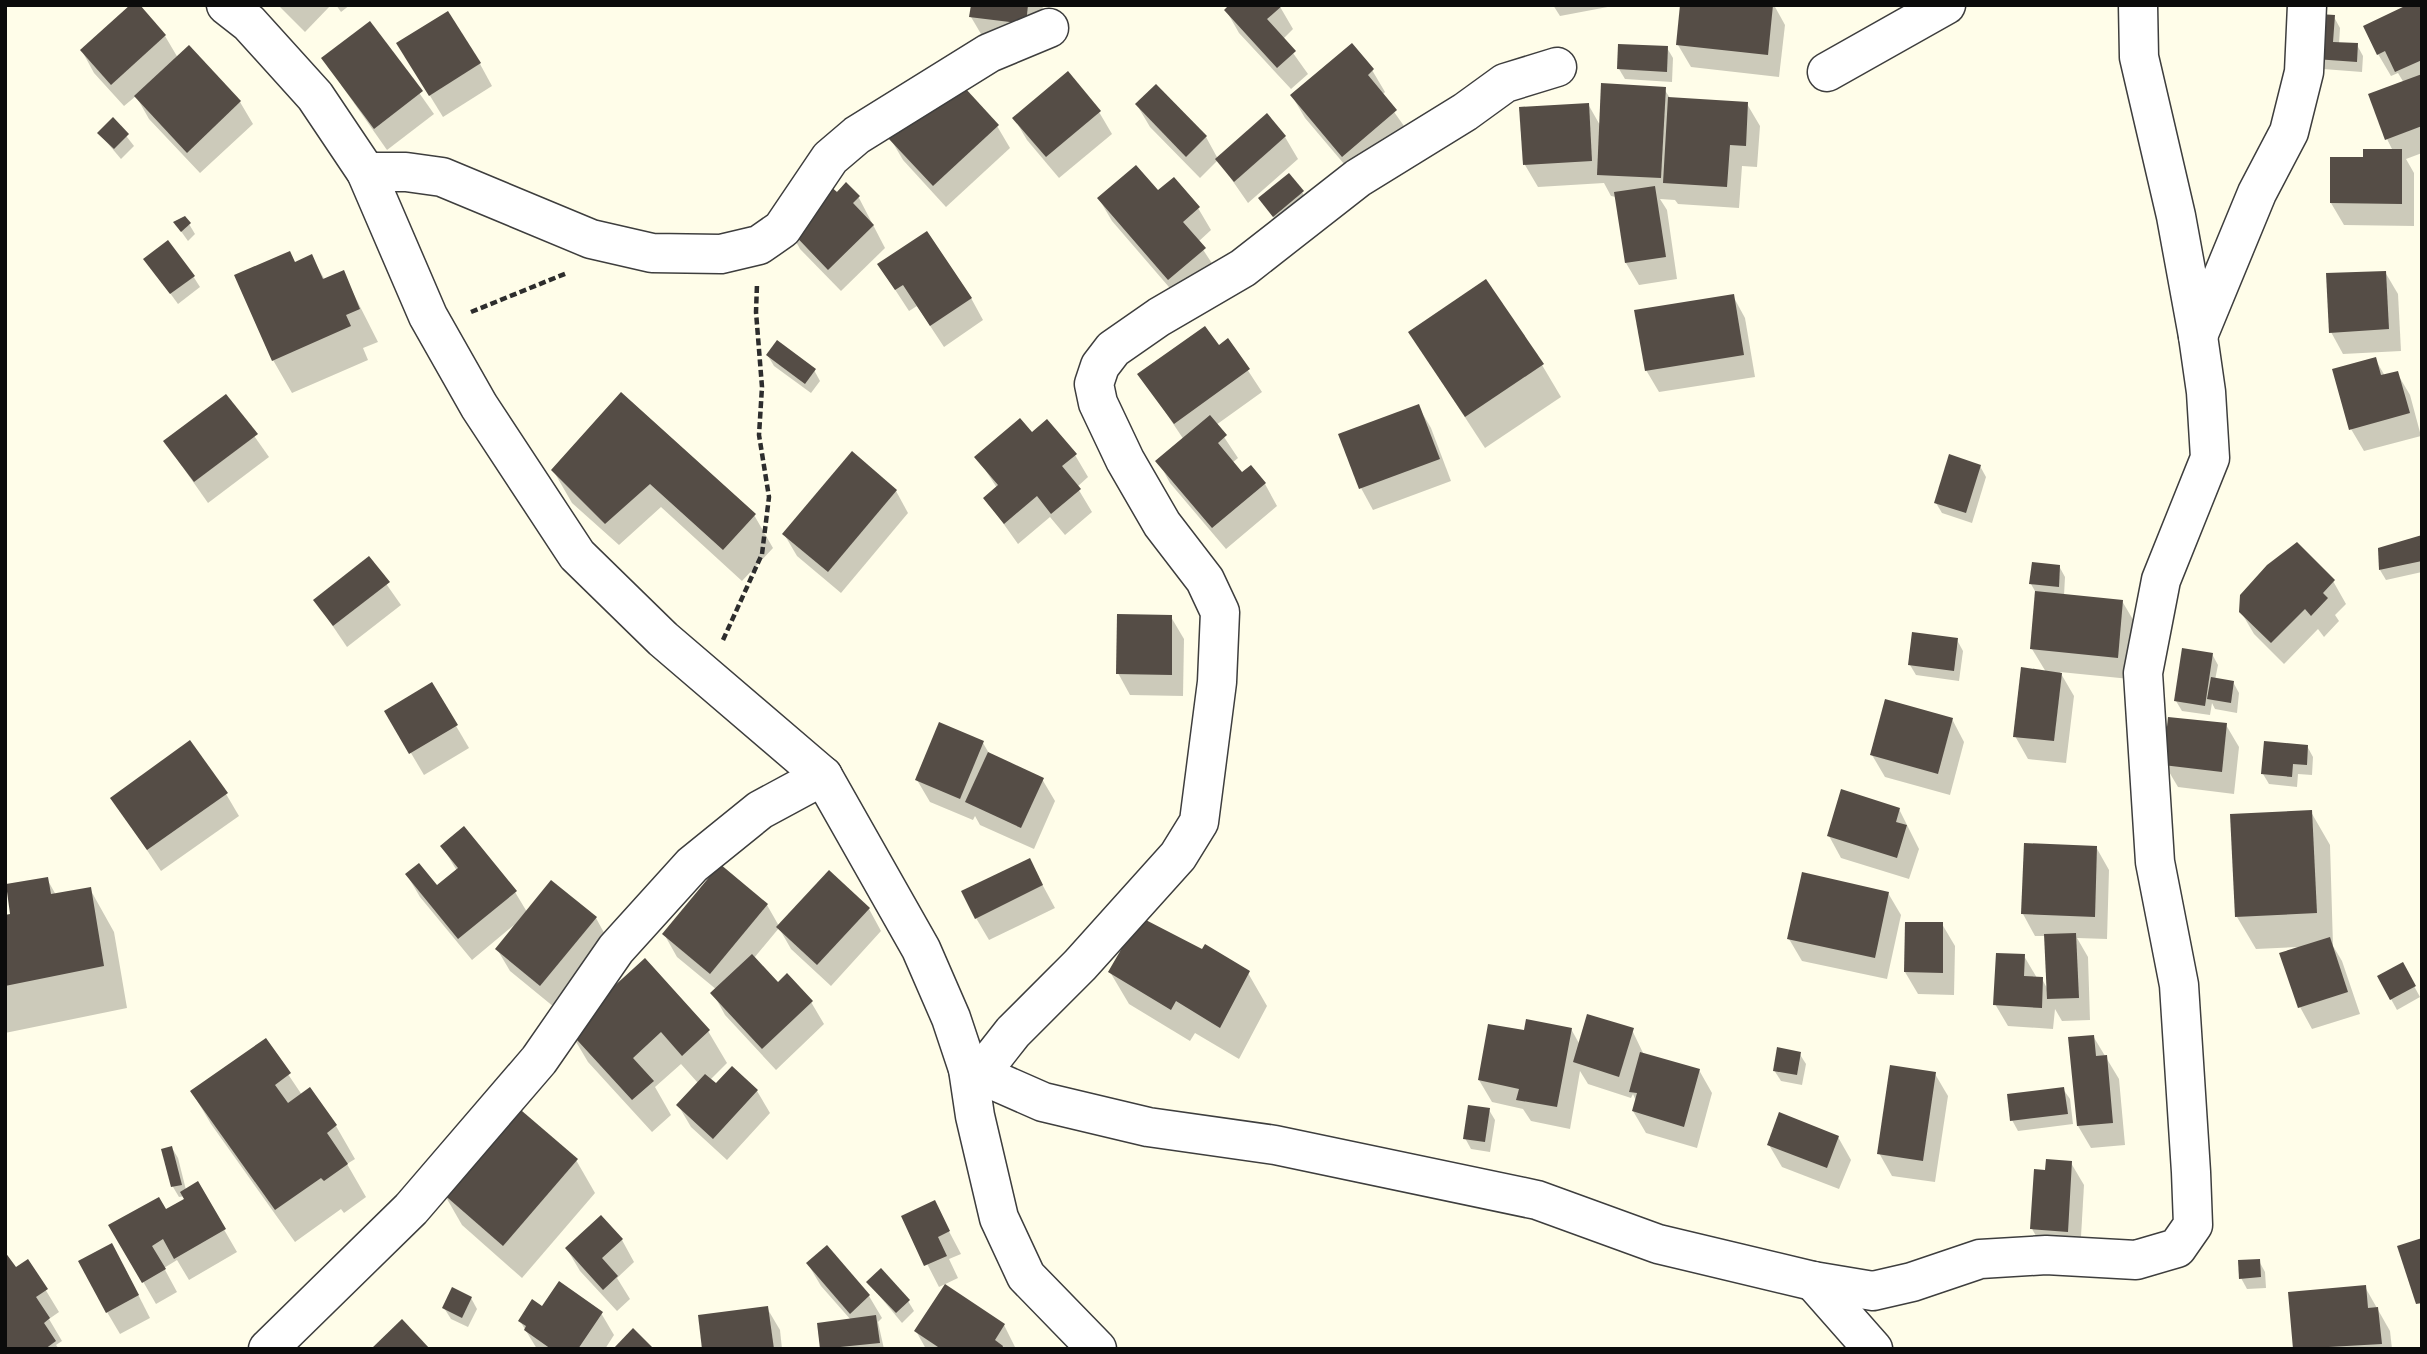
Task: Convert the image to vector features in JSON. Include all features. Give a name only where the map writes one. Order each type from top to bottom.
[{"type":"street","points":[[226,5],[249,23],[315,96],[366,172],[435,328],[479,406],[577,555],[663,639],[823,776],[921,949],[974,1072],[975,1116],[999,1218],[1026,1276],[1097,1349]]},
{"type":"street","points":[[974,1072],[1043,1102],[1148,1127],[1275,1145],[1537,1200],[1658,1244],[1813,1281],[1873,1291],[1912,1282],[1980,1258],[2046,1255],[2136,1260],[2177,1248],[2193,1225],[2179,985],[2155,862],[2143,673],[2161,580],[2210,458],[2206,392],[2198,336],[2176,216],[2139,57],[2138,5]]},
{"type":"street","points":[[2198,336],[2257,193],[2289,132],[2304,72],[2307,5]]},
{"type":"street","points":[[1828,72],[1943,6]]},
{"type":"street","points":[[366,172],[406,172],[442,177],[591,239],[652,253],[721,254],[759,245],[782,229],[830,158],[857,135],[989,53],[1049,28]]},
{"type":"street","points":[[974,1072],[1080,965],[1178,856],[1199,822],[1217,682],[1220,612],[1205,580],[1162,524],[1125,460],[1098,403],[1094,384],[1100,366],[1113,349],[1159,317],[1243,268],[1358,178],[1465,112],[1505,83],[1556,67]]},
{"type":"street","points":[[268,1349],[411,1209],[539,1060],[616,949],[692,865],[760,810],[823,776]]},
{"type":"street","points":[[1813,1281],[1858,1341]]},
{"type":"path","points":[[706,676],[762,554],[769,497],[759,436],[762,387],[756,312],[759,245]]},
{"type":"path","points":[[435,328],[568,273],[579,271]]},
{"type":"building","points":[[130,5],[140,5],[166,35],[111,85],[80,50]]},
{"type":"building","points":[[971,5],[1028,5],[1026,24],[969,17]]},
{"type":"building","points":[[1229,5],[1283,5],[1267,19],[1296,51],[1277,68],[1224,10]]},
{"type":"building","points":[[1680,5],[1773,5],[1768,55],[1676,45]]},
{"type":"building","points":[[2407,5],[2422,5],[2422,60],[2395,72],[2385,51],[2377,55],[2363,26]]},
{"type":"building","points":[[448,11],[481,63],[429,96],[396,43]]},
{"type":"building","points":[[2319,14],[2335,15],[2333,42],[2358,43],[2357,62],[2315,59]]},
{"type":"building","points":[[370,21],[423,91],[374,129],[321,58]]},
{"type":"building","points":[[1352,43],[1374,69],[1368,75],[1397,110],[1342,157],[1290,95]]},
{"type":"building","points":[[1618,44],[1668,46],[1667,72],[1617,69]]},
{"type":"building","points":[[189,45],[241,101],[187,153],[134,96]]},
{"type":"building","points":[[1068,71],[1101,111],[1046,157],[1012,118]]},
{"type":"building","points":[[2422,74],[2422,126],[2385,140],[2368,94]]},
{"type":"building","points":[[954,76],[999,125],[933,186],[888,138]]},
{"type":"building","points":[[1601,83],[1666,87],[1661,178],[1597,175]]},
{"type":"building","points":[[1156,84],[1207,136],[1186,157],[1135,104]]},
{"type":"building","points":[[1668,97],[1748,102],[1746,146],[1730,145],[1727,187],[1663,183]]},
{"type":"building","points":[[1589,103],[1592,161],[1523,165],[1519,107]]},
{"type":"building","points":[[1267,113],[1286,136],[1234,182],[1215,159]]},
{"type":"building","points":[[113,117],[129,134],[114,149],[97,133]]},
{"type":"building","points":[[2363,149],[2402,149],[2402,204],[2330,203],[2330,157],[2363,157]]},
{"type":"building","points":[[1136,165],[1158,190],[1174,177],[1200,207],[1183,222],[1206,248],[1168,280],[1097,198]]},
{"type":"building","points":[[1289,173],[1304,191],[1273,217],[1258,198]]},
{"type":"building","points":[[846,182],[860,196],[853,203],[874,225],[828,270],[786,226],[829,185],[837,192]]},
{"type":"building","points":[[1655,186],[1666,257],[1625,263],[1614,192]]},
{"type":"building","points":[[185,216],[191,223],[181,232],[173,222]]},
{"type":"building","points":[[927,231],[972,298],[930,326],[903,285],[895,290],[877,264]]},
{"type":"building","points":[[168,240],[195,276],[170,294],[143,259]]},
{"type":"building","points":[[290,251],[295,262],[312,254],[323,279],[344,270],[360,309],[346,315],[351,326],[272,361],[234,275]]},
{"type":"building","points":[[2386,271],[2389,329],[2329,333],[2326,273]]},
{"type":"building","points":[[1486,279],[1544,364],[1465,417],[1408,332]]},
{"type":"building","points":[[1734,294],[1744,355],[1645,371],[1634,310]]},
{"type":"building","points":[[1205,326],[1219,345],[1228,338],[1250,369],[1174,424],[1137,374]]},
{"type":"building","points":[[777,340],[816,369],[805,384],[766,355]]},
{"type":"building","points":[[2376,357],[2381,375],[2398,371],[2410,413],[2349,430],[2332,369]]},
{"type":"building","points":[[621,392],[756,514],[723,550],[650,484],[605,524],[551,470]]},
{"type":"building","points":[[226,394],[258,434],[194,482],[163,441]]},
{"type":"building","points":[[1419,404],[1440,459],[1359,489],[1338,434]]},
{"type":"building","points":[[1210,415],[1227,435],[1218,443],[1242,472],[1251,465],[1266,483],[1212,528],[1155,461]]},
{"type":"building","points":[[1020,418],[1032,432],[1047,419],[1077,454],[1062,466],[1081,489],[1051,514],[1037,496],[1004,524],[983,498],[998,485],[974,457]]},
{"type":"building","points":[[852,451],[897,490],[828,572],[782,534]]},
{"type":"building","points":[[1949,454],[1981,465],[1966,513],[1934,503]]},
{"type":"building","points":[[2422,535],[2422,561],[2379,570],[2378,548]]},
{"type":"building","points":[[2297,542],[2335,580],[2323,593],[2328,598],[2311,616],[2305,609],[2271,643],[2239,612],[2240,595],[2267,565]]},
{"type":"building","points":[[369,556],[390,582],[333,626],[313,600]]},
{"type":"building","points":[[2032,562],[2060,565],[2059,587],[2029,584]]},
{"type":"building","points":[[2035,591],[2123,600],[2118,658],[2030,649]]},
{"type":"building","points":[[1117,614],[1172,615],[1172,675],[1116,674]]},
{"type":"building","points":[[1912,632],[1958,638],[1954,671],[1908,665]]},
{"type":"building","points":[[2182,648],[2213,653],[2205,706],[2174,701]]},
{"type":"building","points":[[2021,667],[2062,673],[2054,741],[2013,737]]},
{"type":"building","points":[[2211,677],[2234,681],[2231,703],[2207,699]]},
{"type":"building","points":[[432,682],[458,725],[409,754],[384,711]]},
{"type":"building","points":[[1885,699],[1953,718],[1938,774],[1870,755]]},
{"type":"building","points":[[2168,717],[2227,723],[2222,772],[2163,765]]},
{"type":"building","points":[[939,722],[984,741],[960,799],[915,780]]},
{"type":"building","points":[[190,740],[228,793],[147,850],[110,798]]},
{"type":"building","points":[[2264,741],[2308,745],[2307,765],[2293,764],[2292,777],[2261,774]]},
{"type":"building","points":[[988,752],[1044,778],[1021,828],[965,802]]},
{"type":"building","points":[[1841,789],[1900,808],[1896,822],[1907,825],[1897,858],[1827,836]]},
{"type":"building","points":[[2312,810],[2317,913],[2235,917],[2230,814]]},
{"type":"building","points":[[464,826],[517,891],[458,939],[405,874],[419,863],[437,885],[458,868],[440,846]]},
{"type":"building","points":[[2024,843],[2097,846],[2095,917],[2021,914]]},
{"type":"building","points":[[1030,858],[1043,885],[975,919],[961,891]]},
{"type":"building","points":[[720,864],[768,904],[710,974],[662,934]]},
{"type":"building","points":[[829,870],[870,908],[817,965],[776,927]]},
{"type":"building","points":[[1802,872],[1889,892],[1875,958],[1787,939]]},
{"type":"building","points":[[48,877],[51,894],[91,887],[104,966],[5,986],[5,915],[10,914],[6,884]]},
{"type":"building","points":[[551,880],[597,917],[540,986],[495,949]]},
{"type":"building","points":[[1140,917],[1202,949],[1205,944],[1250,971],[1220,1028],[1176,1001],[1171,1010],[1108,972]]},
{"type":"building","points":[[1905,922],[1943,922],[1943,973],[1904,972]]},
{"type":"building","points":[[2076,933],[2079,998],[2047,999],[2044,934]]},
{"type":"building","points":[[2330,937],[2348,992],[2298,1008],[2279,953]]},
{"type":"building","points":[[1996,953],[2025,954],[2024,976],[2043,977],[2042,1008],[1993,1005]]},
{"type":"building","points":[[752,954],[778,982],[787,973],[813,1001],[762,1049],[710,993]]},
{"type":"building","points":[[645,958],[710,1030],[682,1056],[661,1032],[633,1058],[654,1081],[632,1100],[567,1029]]},
{"type":"building","points":[[2403,962],[2416,986],[2390,1000],[2377,976]]},
{"type":"building","points":[[1587,1014],[1634,1028],[1619,1077],[1573,1062]]},
{"type":"building","points":[[1526,1019],[1572,1028],[1557,1107],[1516,1100],[1519,1089],[1478,1080],[1488,1024],[1524,1030]]},
{"type":"building","points":[[2094,1035],[2096,1056],[2107,1055],[2113,1123],[2077,1126],[2068,1037]]},
{"type":"building","points":[[266,1038],[291,1073],[275,1085],[288,1103],[310,1087],[337,1125],[327,1133],[348,1164],[324,1181],[321,1178],[275,1210],[190,1091]]},
{"type":"building","points":[[1777,1047],[1801,1052],[1797,1075],[1773,1071]]},
{"type":"building","points":[[1640,1052],[1700,1069],[1684,1127],[1632,1111],[1637,1093],[1629,1092]]},
{"type":"building","points":[[1890,1065],[1936,1072],[1923,1161],[1877,1154]]},
{"type":"building","points":[[732,1066],[758,1090],[713,1139],[676,1105],[705,1074],[716,1083]]},
{"type":"building","points":[[2064,1087],[2068,1114],[2010,1121],[2007,1094]]},
{"type":"building","points":[[515,1105],[578,1159],[503,1246],[441,1192]]},
{"type":"building","points":[[1468,1105],[1490,1108],[1485,1142],[1463,1139]]},
{"type":"building","points":[[1779,1112],[1839,1136],[1827,1168],[1767,1145]]},
{"type":"building","points":[[172,1146],[182,1185],[171,1187],[161,1149]]},
{"type":"building","points":[[2046,1159],[2072,1161],[2068,1232],[2030,1229],[2034,1169],[2045,1170]]},
{"type":"building","points":[[198,1181],[226,1229],[174,1259],[163,1239],[152,1246],[166,1269],[142,1283],[108,1225],[159,1197],[166,1209],[184,1199],[180,1192]]},
{"type":"building","points":[[935,1200],[950,1231],[938,1237],[947,1256],[924,1266],[901,1216]]},
{"type":"building","points":[[601,1215],[623,1239],[602,1258],[618,1276],[603,1290],[565,1248]]},
{"type":"building","points":[[2422,1238],[2422,1303],[2416,1304],[2397,1246]]},
{"type":"building","points":[[112,1243],[139,1295],[106,1313],[78,1261]]},
{"type":"building","points":[[827,1245],[870,1295],[850,1314],[806,1263]]},
{"type":"building","points":[[5,1252],[16,1267],[28,1259],[48,1289],[36,1297],[50,1318],[44,1323],[56,1341],[45,1349],[5,1349]]},
{"type":"building","points":[[2260,1259],[2261,1277],[2239,1279],[2238,1260]]},
{"type":"building","points":[[881,1268],[910,1300],[896,1313],[866,1282]]},
{"type":"building","points":[[559,1281],[603,1312],[578,1349],[551,1349],[524,1330],[526,1326],[518,1321],[532,1299],[542,1306]]},
{"type":"building","points":[[945,1284],[1005,1324],[995,1340],[1003,1346],[1002,1349],[941,1349],[914,1331]]},
{"type":"building","points":[[2366,1285],[2368,1308],[2378,1307],[2382,1344],[2293,1349],[2288,1292]]},
{"type":"building","points":[[452,1287],[472,1297],[462,1318],[442,1308]]},
{"type":"building","points":[[768,1306],[774,1349],[702,1349],[698,1315]]},
{"type":"building","points":[[876,1315],[880,1343],[820,1349],[817,1323]]},
{"type":"building","points":[[402,1319],[430,1349],[371,1349]]},
{"type":"building","points":[[633,1328],[654,1349],[613,1349]]}]
